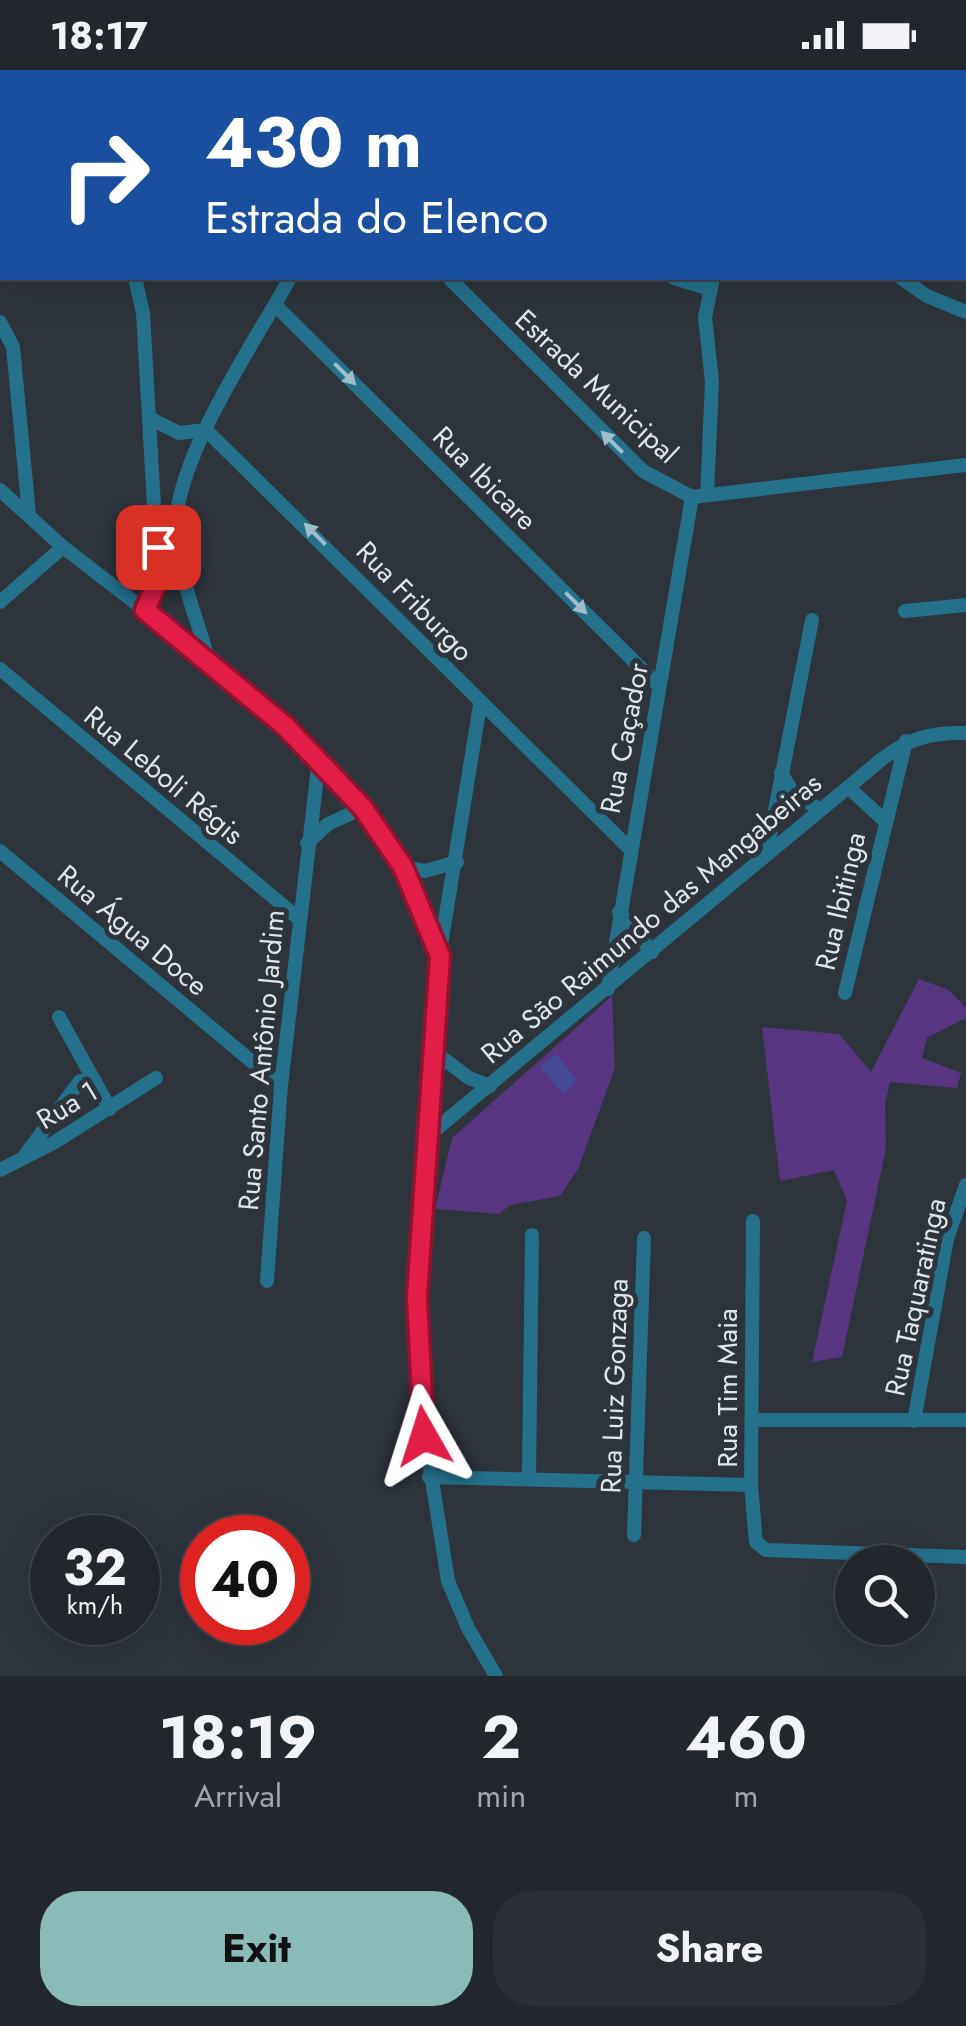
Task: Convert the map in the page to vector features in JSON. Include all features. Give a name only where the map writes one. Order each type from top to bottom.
[{"type":"street","points":[[136,280],[144,313],[160,568],[145,610]]},
{"type":"street","name":"Estrada Municipal","points":[[451,280],[643,471],[700,496]]},
{"type":"street","points":[[904,280],[927,296],[966,312]]},
{"type":"street","points":[[208,659],[182,576],[175,532],[185,473],[286,281]]},
{"type":"street","name":"Rua Caçador","points":[[608,990],[659,686],[700,496],[712,382],[705,317],[712,283]]},
{"type":"street","name":"Rua Ibicare","points":[[276,306],[659,686]]},
{"type":"street","points":[[0,322],[13,346],[29,514]]},
{"type":"street","points":[[151,419],[179,433],[206,430]]},
{"type":"street","name":"Rua Friburgo","points":[[206,430],[395,614],[480,705],[629,848]]},
{"type":"street","points":[[700,496],[966,464]]},
{"type":"street","points":[[0,490],[63,547],[208,659],[319,759],[363,808],[403,867],[440,956]]},
{"type":"street","points":[[155,524],[175,532]]},
{"type":"street","points":[[0,602],[63,547]]},
{"type":"street","points":[[905,611],[966,605]]},
{"type":"street","points":[[767,851],[812,620]]},
{"type":"street","name":"Rua Leboli Régis","points":[[0,669],[298,918]]},
{"type":"street","points":[[480,705],[440,956],[417,1297],[418,1392],[448,1580],[468,1628],[496,1676]]},
{"type":"street","points":[[906,740],[935,732],[966,734]]},
{"type":"street","name":"Rua São Raimundo das Mangabeiras","points":[[428,1135],[906,740]]},
{"type":"street","name":"Rua Ibitinga","points":[[845,993],[906,740]]},
{"type":"street","name":"Rua Santo Antônio Jardim","points":[[267,1281],[281,1086],[319,759]]},
{"type":"street","points":[[780,771],[794,794],[819,809]]},
{"type":"street","name":"Rua Ibitinga","points":[[848,787],[884,820]]},
{"type":"street","points":[[307,843],[328,824],[363,808]]},
{"type":"street","name":"Rua Água Doce","points":[[0,851],[281,1086]]},
{"type":"street","points":[[403,867],[425,871],[457,862]]},
{"type":"street","points":[[619,912],[652,952]]},
{"type":"street","points":[[60,1017],[110,1109]]},
{"type":"street","points":[[436,1053],[468,1078],[490,1086]]},
{"type":"street","name":"Rua 1","points":[[0,1170],[110,1109],[156,1078]]},
{"type":"street","points":[[22,1159],[70,1090],[80,1081],[94,1080]]},
{"type":"street","name":"Rua Taquaratinga","points":[[914,1421],[947,1240],[966,1185]]},
{"type":"street","name":"Rua Tim Maia","points":[[752,1221],[753,1535],[766,1550],[966,1557]]},
{"type":"street","points":[[529,1476],[532,1235]]},
{"type":"street","name":"Rua Luiz Gonzaga","points":[[634,1535],[644,1238]]},
{"type":"street","points":[[752,1420],[966,1420]]},
{"type":"street","points":[[429,1477],[529,1476],[751,1485]]},
{"type":"shaded area","points":[[919,979],[949,990],[966,1008],[966,1018],[927,1038],[922,1058],[961,1073],[957,1088],[890,1082],[885,1104],[886,1148],[842,1357],[812,1362],[847,1201],[834,1170],[780,1181],[762,1027],[839,1034],[871,1072]]},
{"type":"shaded area","points":[[612,996],[615,1068],[578,1169],[560,1196],[510,1205],[499,1214],[435,1209],[452,1138]]},
{"type":"building","points":[[556,1054],[577,1080],[563,1094],[540,1067]]},
{"type":"route","points":[[158,547],[160,568],[152,600],[145,610],[285,726],[363,808],[403,867],[440,956],[417,1297],[418,1392],[424,1436]]}]
